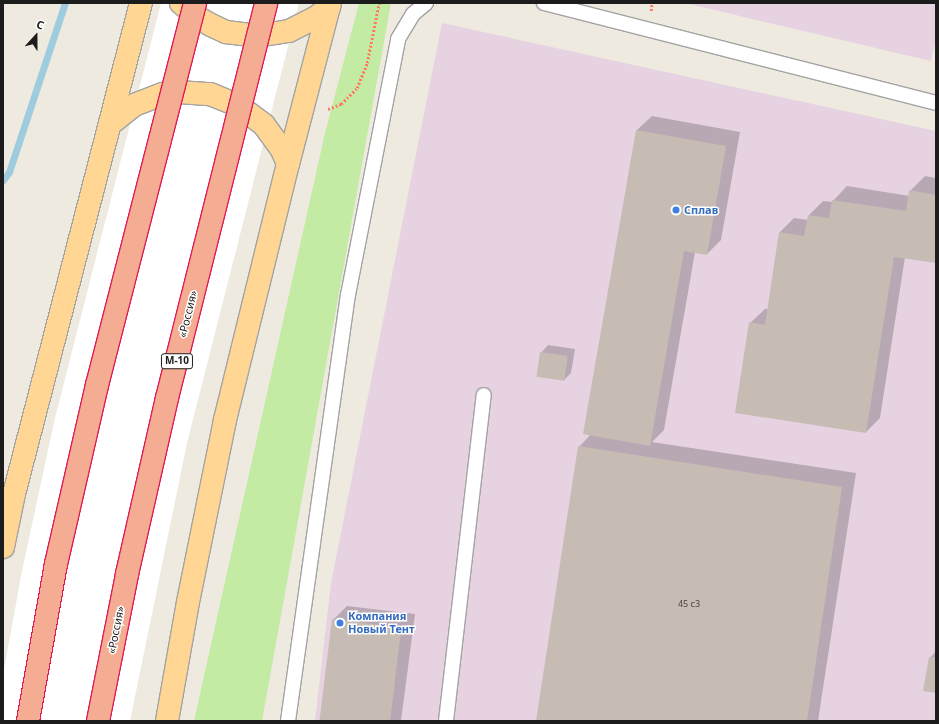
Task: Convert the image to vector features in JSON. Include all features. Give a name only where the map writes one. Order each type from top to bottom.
[{"type":"highway","points":[[28,721],[56,564],[97,385],[195,3]]},
{"type":"highway","name":"«Россия»","points":[[98,721],[128,574],[165,406],[266,3]]},
{"type":"main road","points":[[3,547],[14,494],[141,3]]},
{"type":"main road","points":[[181,3],[198,18],[211,26],[226,32],[257,36],[289,31],[317,17],[330,5]]},
{"type":"main road","points":[[167,721],[188,602],[226,420],[288,164],[330,5]]},
{"type":"main road","points":[[110,124],[134,105],[164,94],[179,92],[210,94],[239,106],[264,124],[278,143],[288,164]]},
{"type":"lane","points":[[288,721],[348,295],[398,39],[413,14],[426,3]]},
{"type":"lane","points":[[544,3],[936,103]]},
{"type":"lane","points":[[446,721],[484,394]]},
{"type":"path","points":[[325,109],[341,104],[357,88],[367,64],[379,3]]},
{"type":"shaded area","points":[[685,3],[936,3],[936,39],[931,61]]},
{"type":"shaded area","points":[[442,23],[936,131],[936,721],[315,721],[331,583]]},
{"type":"green space","points":[[359,3],[391,3],[262,721],[194,721],[325,133]]},
{"type":"pier","points":[[161,3],[299,3],[187,443],[130,721],[3,721],[3,675],[22,571],[55,418]]},
{"type":"building","points":[[636,130],[726,146],[707,255],[684,251],[650,446],[583,434]]},
{"type":"building","points":[[909,190],[936,195],[936,263],[894,257],[866,433],[735,413],[749,322],[765,325],[779,232],[804,236],[808,215],[829,218],[832,200],[906,211]]},
{"type":"building","points":[[540,352],[568,356],[564,381],[537,377]]},
{"type":"building","points":[[578,446],[842,487],[807,721],[536,721]]},
{"type":"building","points":[[332,619],[401,628],[390,721],[319,721]]},
{"type":"building","points":[[929,657],[936,658],[936,693],[923,691]]},
{"type":"waterway","points":[[3,180],[9,172],[65,3]]},
{"type":"place","name":"Сплав","points":[[676,210]]},
{"type":"place","name":"Компания Новый Тент","points":[[340,623]]}]
